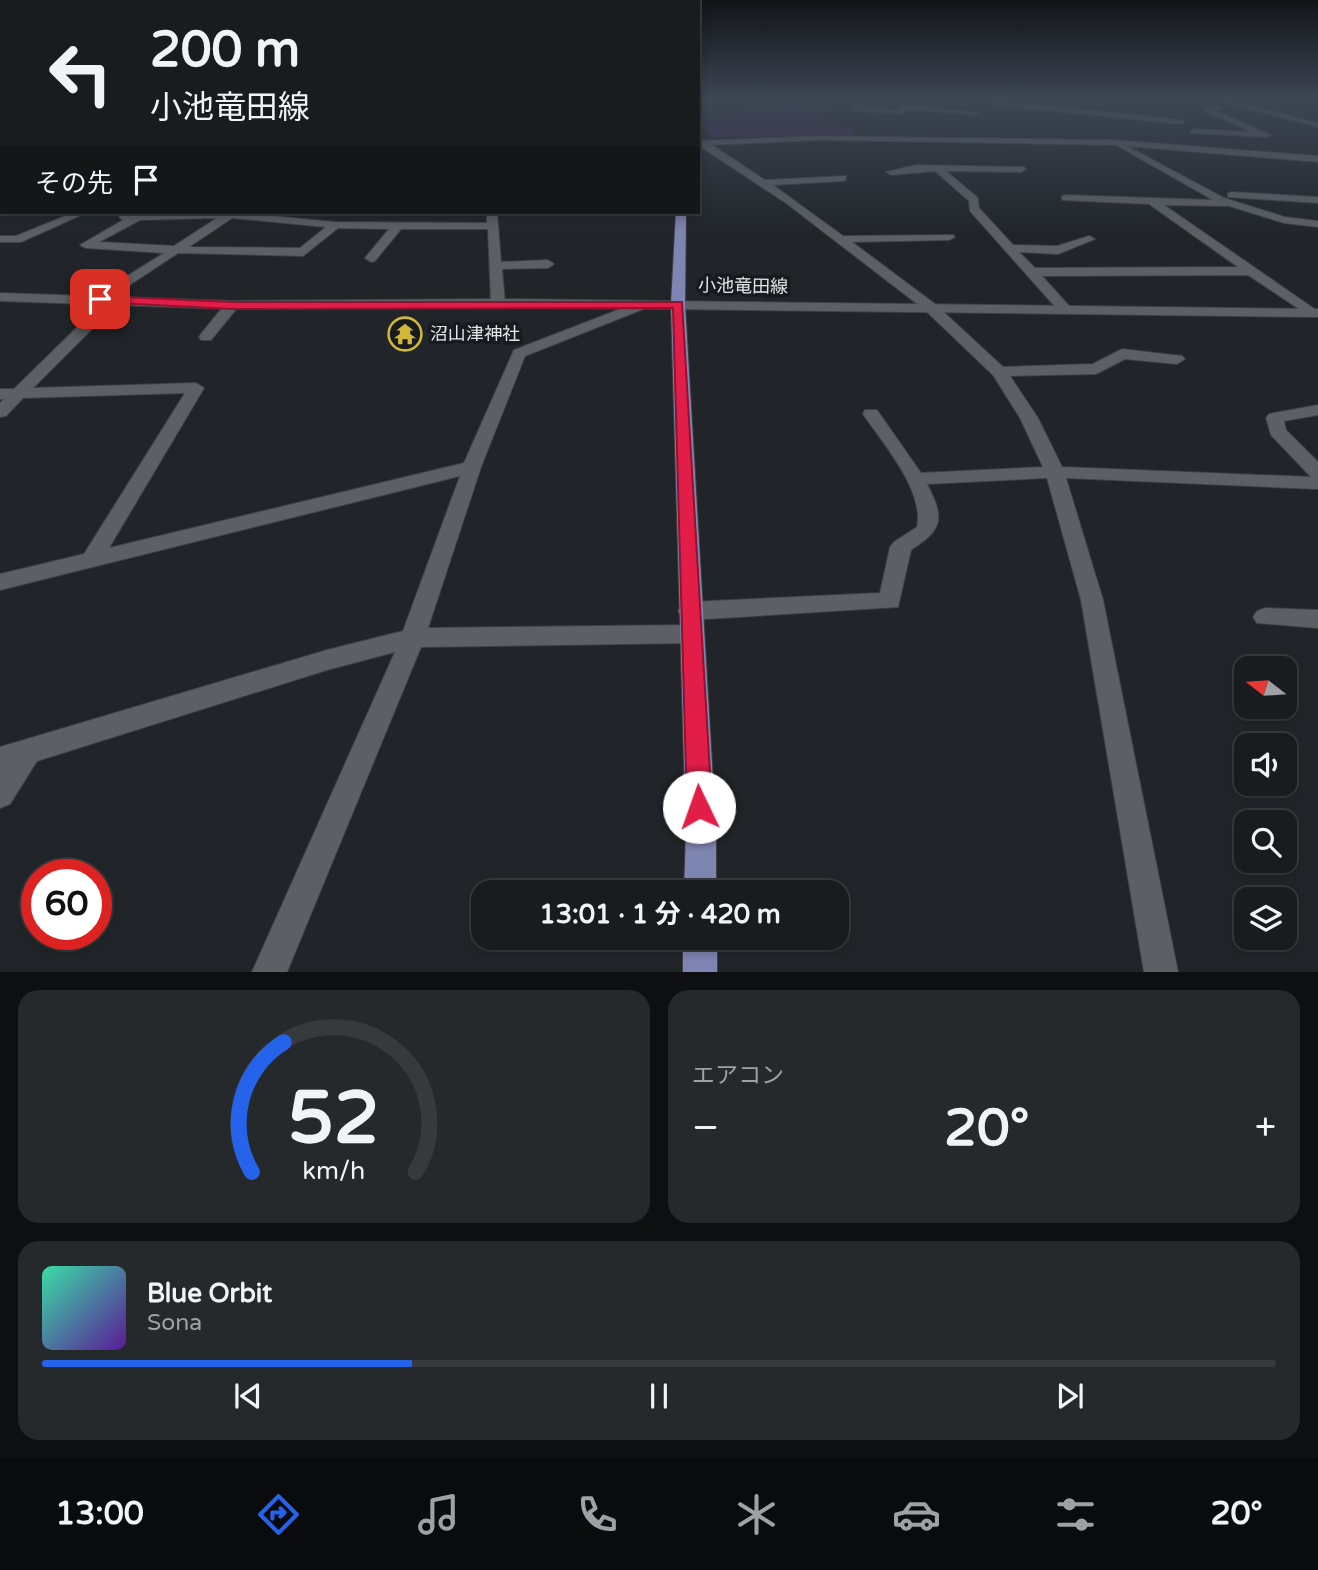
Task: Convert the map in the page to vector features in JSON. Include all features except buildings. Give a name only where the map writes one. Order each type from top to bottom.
[{"type":"main road","points":[[681,214],[678,304],[701,832],[700,880]]},
{"type":"main road","points":[[700,950],[700,971]]},
{"type":"street","points":[[702,144],[762,183],[930,307],[999,372],[1030,418],[1055,472],[1092,600],[1161,971]]},
{"type":"street","points":[[1118,144],[1210,194],[1235,204],[1284,220],[1318,224]]},
{"type":"street","points":[[1155,144],[1318,159]]},
{"type":"street","points":[[1211,144],[1217,148]]},
{"type":"street","points":[[891,172],[937,168],[1021,169]]},
{"type":"street","points":[[937,168],[974,200],[974,209],[1064,308]]},
{"type":"street","points":[[762,183],[843,178]]},
{"type":"street","points":[[1274,186],[1263,186],[1280,198]]},
{"type":"street","points":[[1210,194],[1318,200]]},
{"type":"street","points":[[1066,198],[1235,204]]},
{"type":"street","points":[[1153,202],[1248,271],[1314,313]]},
{"type":"street","points":[[0,239],[17,240],[78,214]]},
{"type":"street","points":[[335,225],[303,252],[86,245],[131,214],[230,215],[335,225],[492,226]]},
{"type":"street","points":[[492,214],[498,303]]},
{"type":"street","points":[[0,412],[8,394],[106,300],[230,215]]},
{"type":"street","points":[[371,258],[400,224]]},
{"type":"street","points":[[840,239],[949,237]]},
{"type":"street","points":[[1010,248],[1058,250],[1089,239]]},
{"type":"street","points":[[494,266],[548,264]]},
{"type":"street","points":[[1032,272],[1248,271]]},
{"type":"street","name":"小池竜田線","points":[[0,298],[232,305],[678,304],[1314,313]]},
{"type":"street","points":[[269,971],[413,638],[472,467],[519,353],[641,304]]},
{"type":"street","points":[[206,337],[232,305]]},
{"type":"street","points":[[999,372],[1096,369],[1122,354],[1177,359]]},
{"type":"street","points":[[8,394],[196,388],[92,559]]},
{"type":"street","points":[[1318,410],[1275,418],[1277,431],[1318,473]]},
{"type":"street","points":[[0,760],[327,660],[413,638],[691,622],[890,601],[901,547],[927,528],[930,518],[917,479],[871,414]]},
{"type":"street","points":[[0,582],[472,467]]},
{"type":"street","points":[[917,479],[1055,472],[1318,483]]},
{"type":"street","points":[[1265,617],[1318,619]]},
{"type":"street","points":[[0,794],[27,752]]},
{"type":"place","name":"沼山津神社","points":[[405,334]]},
{"type":"route","points":[[100,299],[232,305],[678,304],[699,807]]}]
